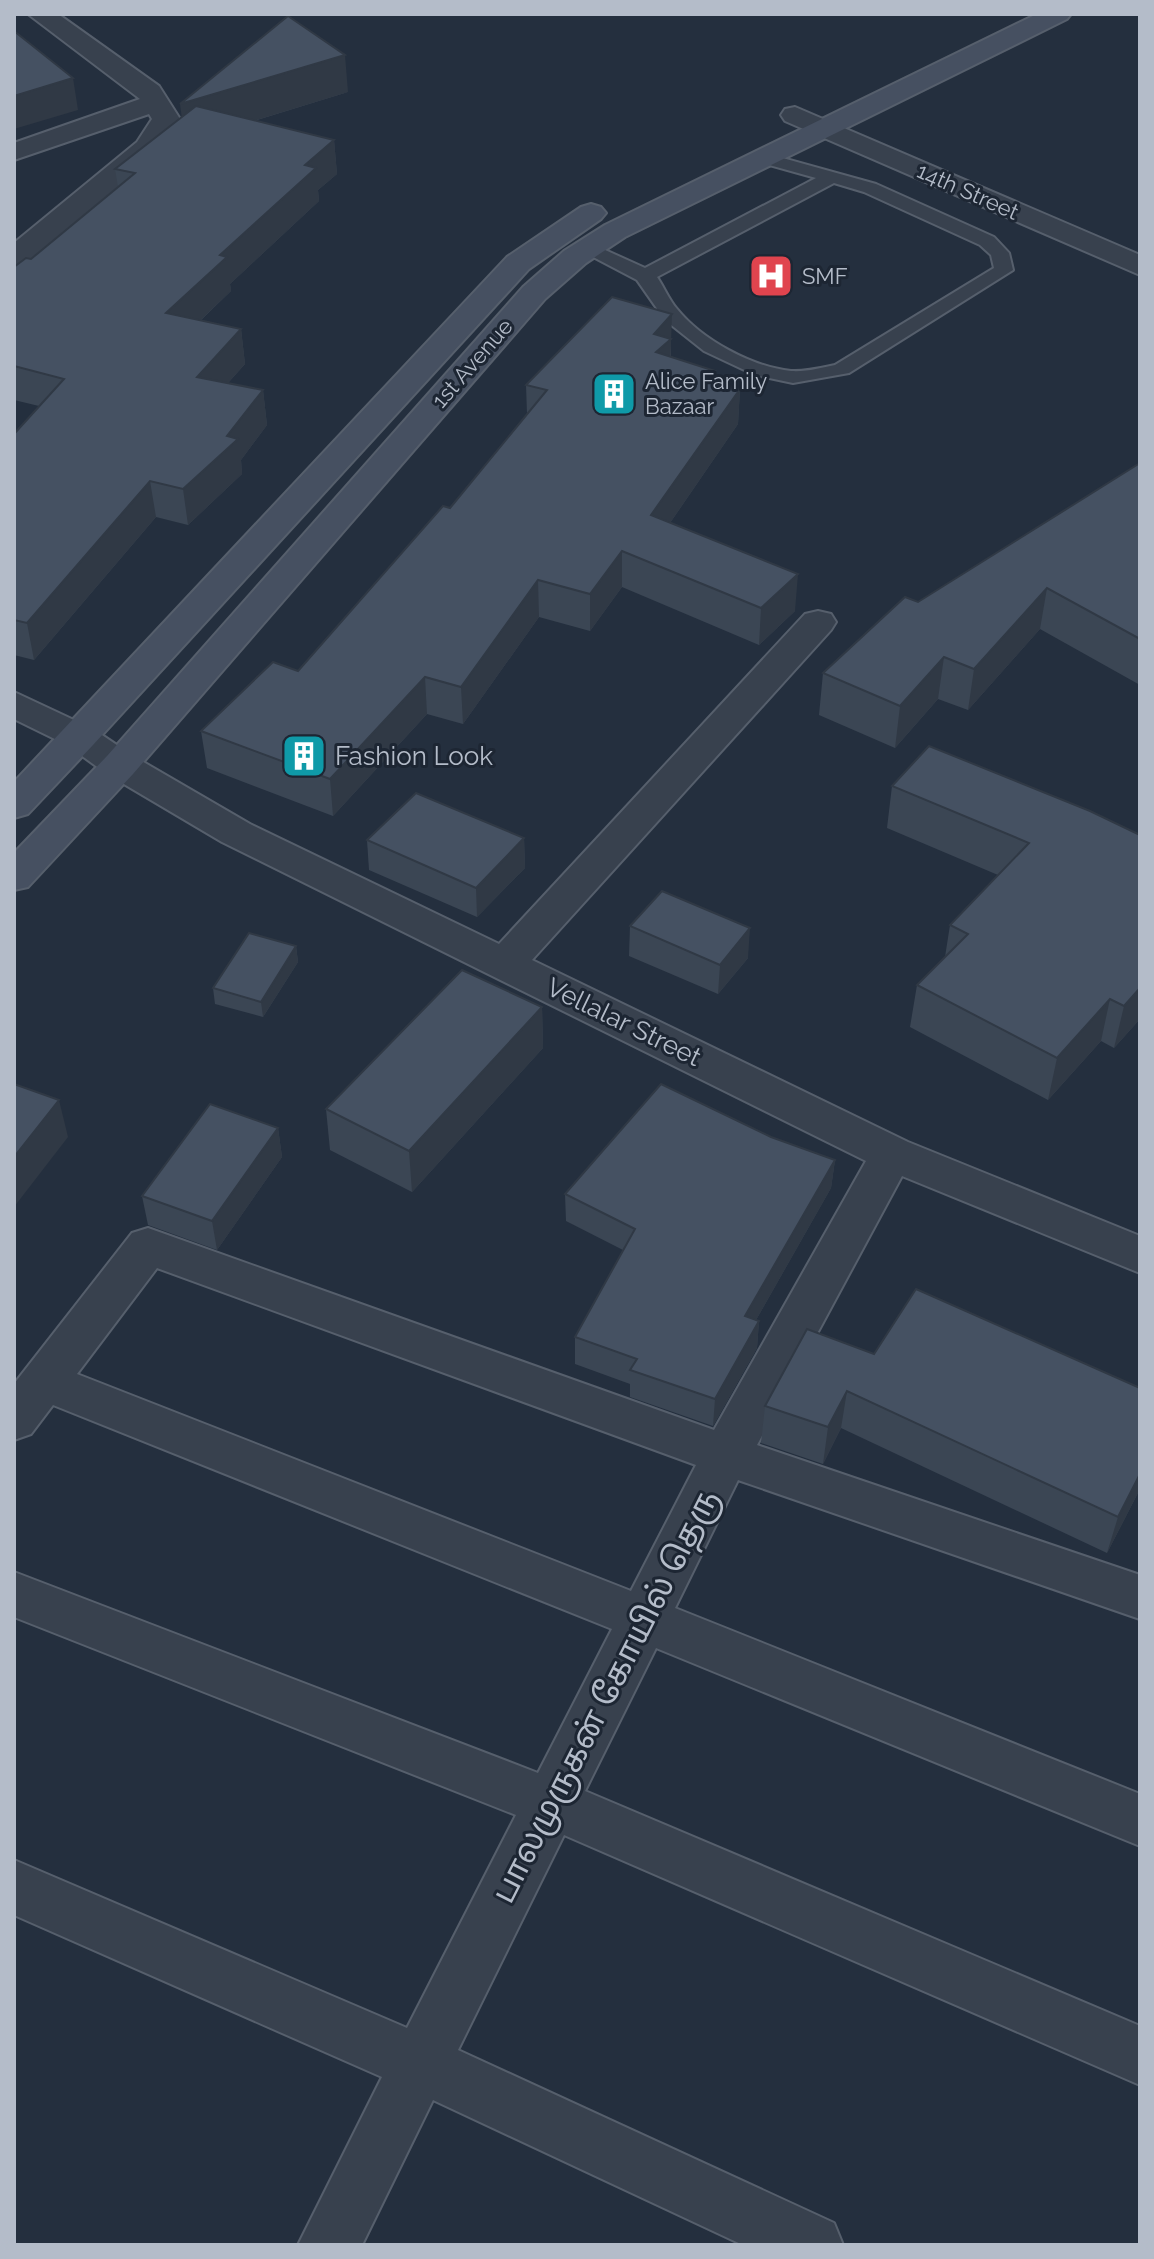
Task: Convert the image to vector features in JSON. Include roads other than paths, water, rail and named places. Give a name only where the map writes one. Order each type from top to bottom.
[{"type":"main road","name":"1st Avenue","points":[[14,877],[120,765],[534,293],[587,249],[615,231],[761,157],[808,121],[1003,14]]},
{"type":"main road","name":"1st Avenue","points":[[14,805],[518,263],[590,214],[1058,14]]},
{"type":"street","points":[[14,258],[147,148],[166,119],[149,92],[41,14]]},
{"type":"street","points":[[14,152],[156,102]]},
{"type":"street","name":"14th Street","points":[[808,121],[1140,266]]},
{"type":"street","points":[[505,964],[818,622]]},
{"type":"street","name":"Vellalar Street","points":[[14,704],[80,737],[120,765],[236,833],[892,1154],[1140,1255]]},
{"type":"street","name":"பாலமுருகன் கோயில் தெரு","points":[[329,2245],[726,1455],[892,1154]]},
{"type":"street","points":[[1140,1597],[726,1455],[148,1246],[29,1401],[644,1619],[1140,1820]]},
{"type":"street","points":[[14,1594],[551,1803],[1140,2056]]},
{"type":"street","points":[[14,1887],[420,2063],[812,2245]]},
{"type":"lane","points":[[587,249],[645,276],[671,316],[700,339],[730,357],[763,371],[792,378],[842,369],[1003,270],[1004,261],[998,250],[987,241],[870,188],[761,157]]},
{"type":"lane","points":[[645,276],[830,178]]},
{"type":"place","name":"SMF","points":[[771,276]]},
{"type":"place","name":"Alice Family Bazaar","points":[[614,394]]},
{"type":"place","name":"Fashion Look","points":[[304,756]]}]
